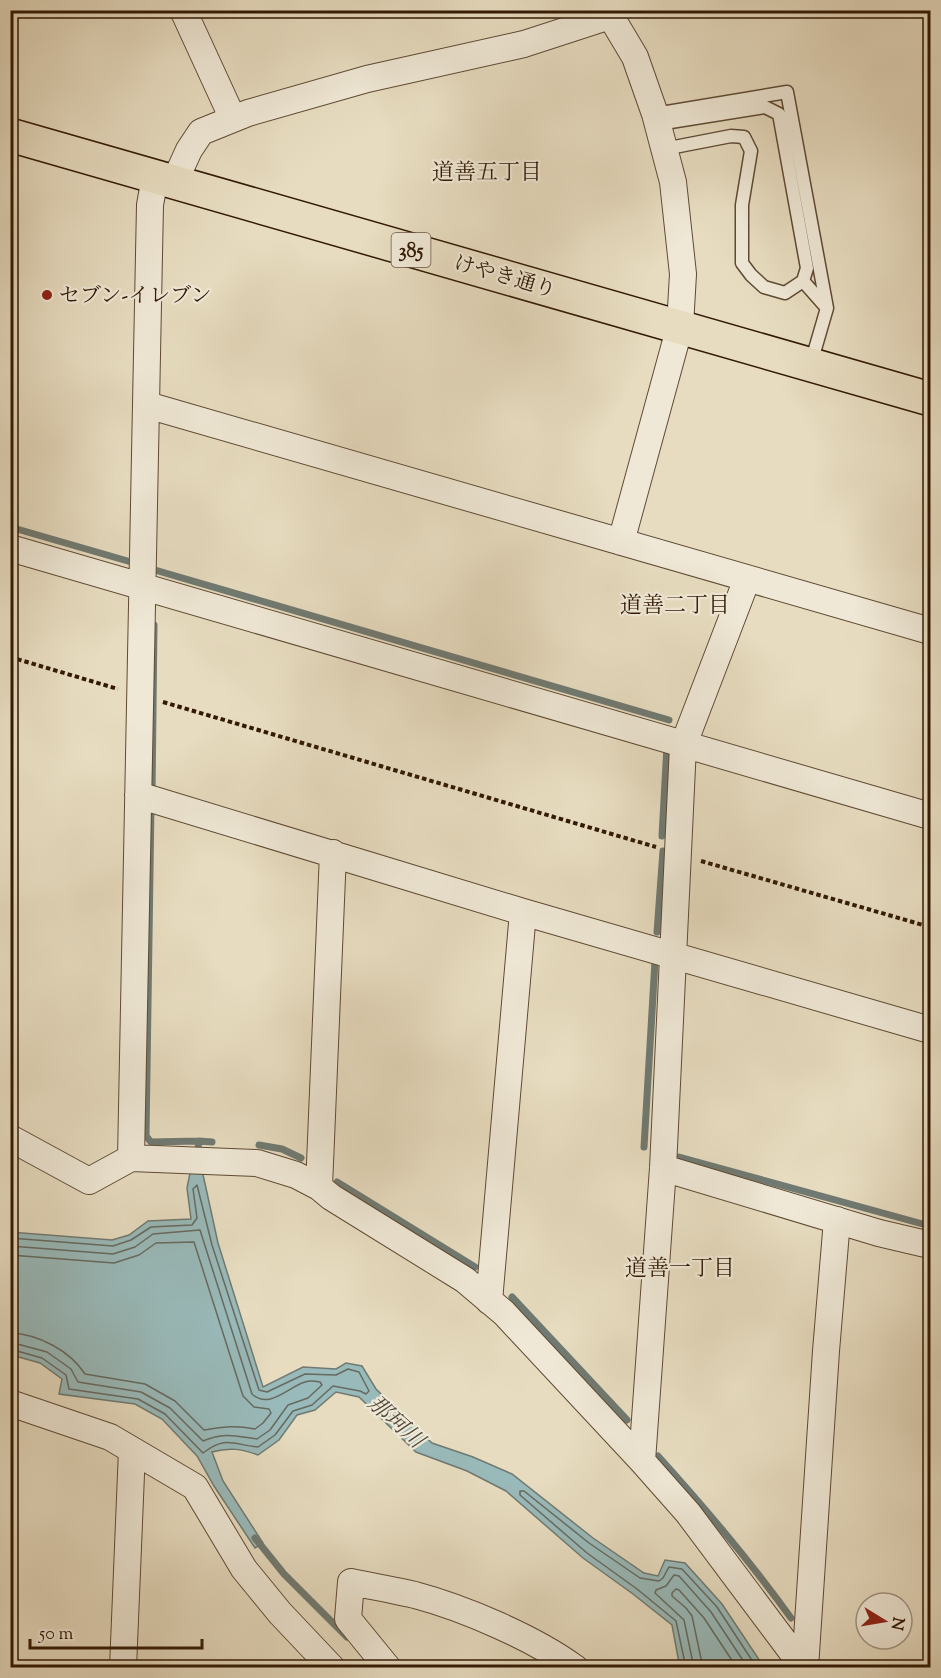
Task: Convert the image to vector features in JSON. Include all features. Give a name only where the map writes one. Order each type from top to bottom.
[{"type":"highway","name":"けやき通り","points":[[10,135],[930,399]]},
{"type":"street","points":[[183,10],[233,119]]},
{"type":"street","points":[[131,1158],[150,205],[164,180],[201,132],[233,119],[367,79],[524,44],[608,13],[635,57],[657,119],[673,182],[683,274],[680,326],[621,542]]},
{"type":"street","points":[[147,405],[930,631]]},
{"type":"street","points":[[10,548],[683,746],[930,816]]},
{"type":"street","points":[[642,1461],[663,1168],[683,746],[747,579]]},
{"type":"street","points":[[138,795],[523,912],[930,1030]]},
{"type":"street","points":[[319,1187],[333,853]]},
{"type":"street","points":[[489,1300],[523,912]]},
{"type":"street","points":[[10,1138],[89,1181],[131,1158],[257,1162],[297,1175],[319,1187],[331,1197],[465,1280],[504,1313],[688,1513],[804,1668]]},
{"type":"street","points":[[663,1168],[879,1233],[930,1245]]},
{"type":"street","points":[[804,1668],[837,1220]]},
{"type":"street","points":[[10,1403],[110,1437],[195,1487],[244,1569],[280,1613],[332,1668]]},
{"type":"street","points":[[123,1668],[132,1450]]},
{"type":"street","points":[[388,1668],[348,1619],[351,1582],[416,1595],[470,1614],[556,1654],[575,1668]]},
{"type":"lane","points":[[657,119],[787,92],[827,308],[811,364]]},
{"type":"lane","points":[[657,119],[765,107],[779,114],[807,268]]},
{"type":"lane","points":[[664,148],[731,136],[744,137],[751,151],[742,205],[742,263],[764,287],[785,294],[803,281],[814,236]]},
{"type":"lane","points":[[803,281],[827,308]]},
{"type":"path","points":[[10,657],[930,927]]},
{"type":"water","name":"那珂川","points":[[202,1170],[218,1243],[263,1387],[303,1367],[336,1369],[346,1363],[362,1366],[376,1389],[432,1443],[512,1474],[593,1538],[644,1573],[658,1576],[665,1560],[685,1563],[722,1604],[764,1667],[682,1667],[679,1663],[672,1625],[583,1558],[506,1491],[467,1471],[416,1452],[359,1397],[336,1392],[315,1410],[297,1415],[279,1440],[258,1455],[235,1449],[212,1452],[223,1481],[263,1543],[255,1548],[197,1456],[162,1419],[135,1404],[59,1394],[62,1379],[40,1363],[11,1355],[10,1232],[112,1240],[129,1235],[148,1221],[191,1219],[187,1188],[190,1173]]},
{"type":"waterway","points":[[10,527],[138,564]]},
{"type":"waterway","points":[[148,568],[669,720]]},
{"type":"waterway","points":[[152,794],[154,625]]},
{"type":"waterway","points":[[662,836],[667,746]]},
{"type":"waterway","points":[[151,805],[146,1136],[151,1142],[199,1141],[198,1148]]},
{"type":"waterway","points":[[657,932],[663,851]]},
{"type":"waterway","points":[[644,1147],[655,961]]},
{"type":"waterway","points":[[199,1141],[212,1142]]},
{"type":"waterway","points":[[259,1145],[282,1149],[301,1158]]},
{"type":"waterway","points":[[679,1157],[930,1226]]},
{"type":"waterway","points":[[337,1182],[475,1267]]},
{"type":"waterway","points":[[512,1297],[627,1420]]},
{"type":"waterway","points":[[658,1456],[727,1535],[791,1618]]},
{"type":"waterway","points":[[255,1538],[284,1574],[347,1637]]},
{"type":"place","name":"セブン-イレブン","points":[[47,295]]},
{"type":"district","name":"道善五丁目","points":[[487,171]]},
{"type":"district","name":"道善二丁目","points":[[675,604]]},
{"type":"district","name":"道善一丁目","points":[[680,1267]]}]
